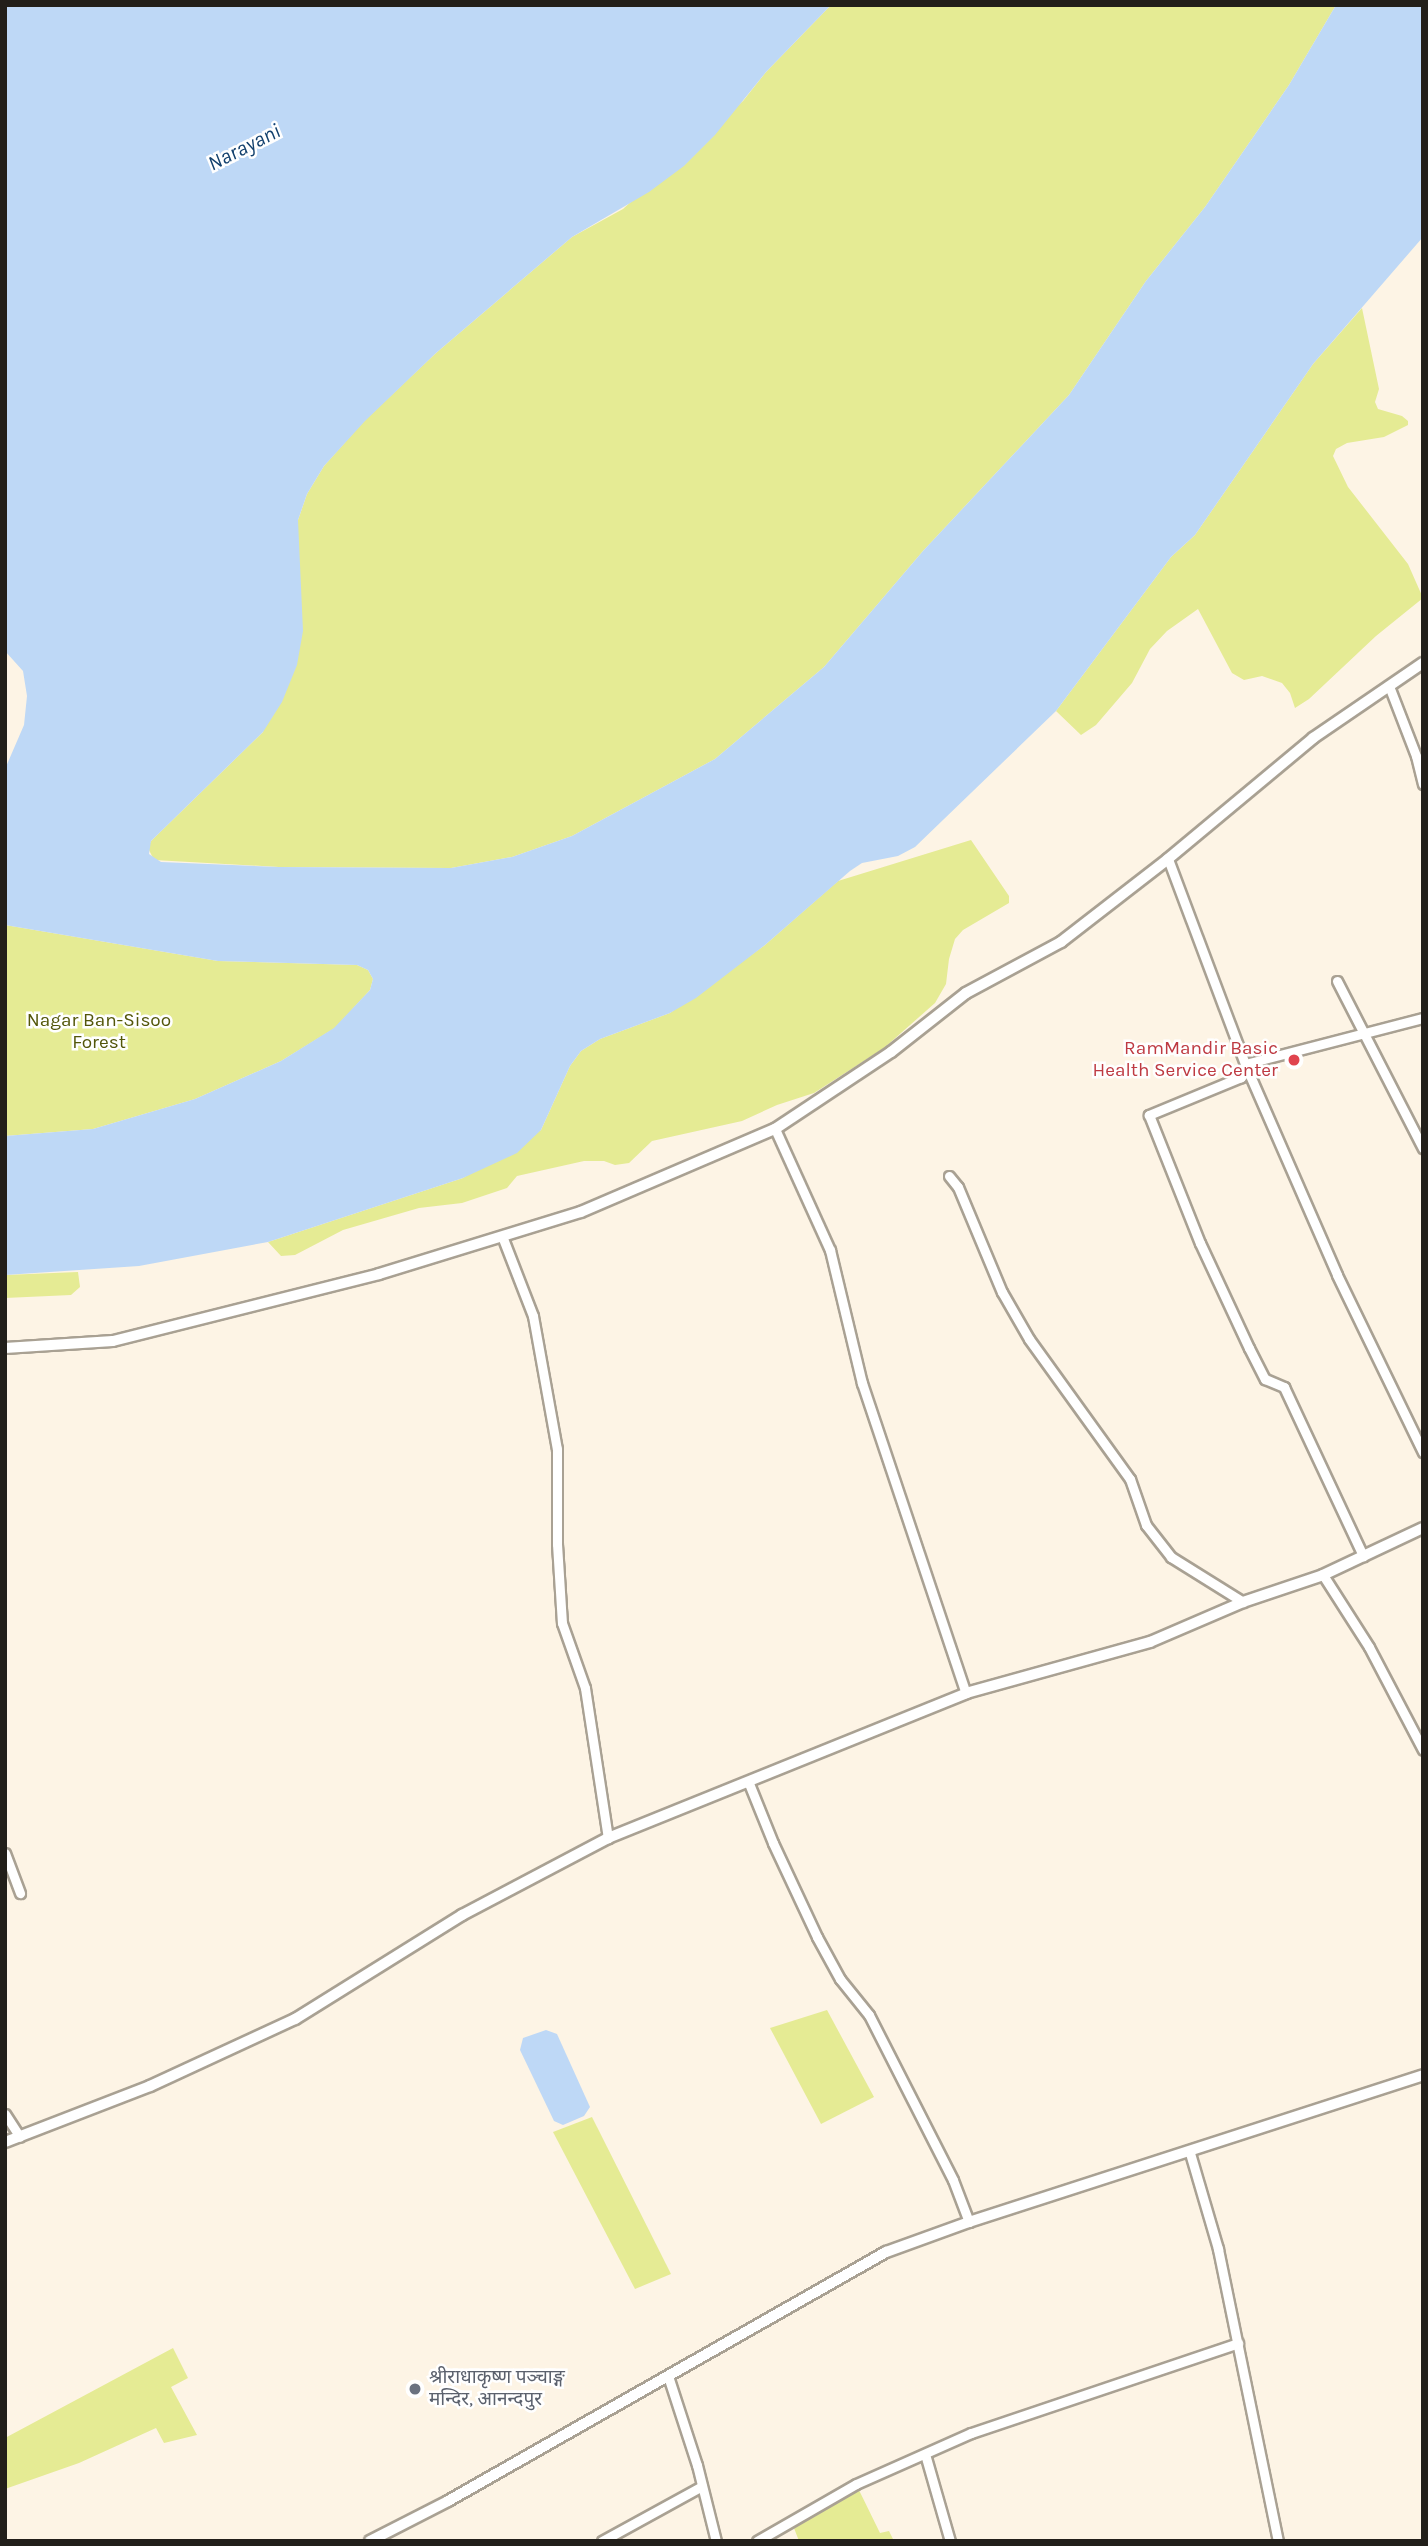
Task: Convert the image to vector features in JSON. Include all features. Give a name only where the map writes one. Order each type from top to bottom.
[{"type":"street","points":[[5,1348],[113,1341],[282,1300],[581,1212],[775,1129],[891,1052],[966,993],[1061,942],[1168,859],[1313,738],[1423,663]]},
{"type":"street","points":[[1390,686],[1416,756],[1423,784]]},
{"type":"street","points":[[1168,859],[1245,1064],[1337,1275],[1423,1452]]},
{"type":"street","points":[[1337,981],[1423,1148]]},
{"type":"street","points":[[1245,1064],[1423,1018]]},
{"type":"street","points":[[1245,1064],[1241,1077],[1149,1115],[1200,1243],[1249,1348],[1265,1378],[1284,1387],[1363,1556]]},
{"type":"street","points":[[775,1129],[830,1250],[862,1383],[966,1693]]},
{"type":"street","points":[[950,1176],[958,1187],[1002,1292],[1028,1339],[1130,1479],[1146,1525],[1171,1557],[1243,1602]]},
{"type":"street","points":[[502,1236],[533,1316],[557,1449],[557,1544],[562,1623],[585,1688],[608,1838]]},
{"type":"street","points":[[5,2142],[150,2085],[295,2019],[452,1920],[608,1838],[966,1693],[1150,1642],[1243,1602],[1323,1575],[1423,1528]]},
{"type":"street","points":[[1323,1575],[1369,1647],[1423,1750]]},
{"type":"street","points":[[748,1781],[772,1843],[817,1937],[840,1979],[869,2015],[953,2180],[970,2221]]},
{"type":"street","points":[[5,1853],[20,1893]]},
{"type":"street","points":[[370,2541],[448,2501],[863,2263],[970,2221],[1190,2153],[1423,2075]]},
{"type":"street","points":[[5,2114],[20,2137]]},
{"type":"street","points":[[1190,2153],[1218,2249],[1278,2541]]},
{"type":"street","points":[[757,2541],[856,2484],[971,2433],[1238,2343]]},
{"type":"street","points":[[668,2376],[716,2541]]},
{"type":"street","points":[[925,2454],[950,2541]]},
{"type":"street","points":[[602,2541],[702,2486]]},
{"type":"green space","points":[[831,5],[1336,5],[1289,85],[1205,207],[1146,281],[1069,395],[923,551],[824,667],[715,759],[572,836],[512,857],[451,868],[279,867],[154,860],[148,848],[151,841],[263,732],[298,568],[298,520],[307,494],[324,466],[364,421],[436,353],[572,237],[623,209],[743,101],[766,72]]},
{"type":"green space","points":[[1362,308],[1379,389],[1375,402],[1378,409],[1402,416],[1408,421],[1408,425],[1384,437],[1347,443],[1336,449],[1333,456],[1348,487],[1408,564],[1423,598],[1376,636],[1309,699],[1295,708],[1290,693],[1282,683],[1262,676],[1244,680],[1232,673],[1198,609],[1167,631],[1150,649],[1132,683],[1096,725],[1081,735],[1056,711],[1171,557],[1195,535],[1313,364]]},
{"type":"green space","points":[[971,840],[1009,896],[1009,903],[963,930],[955,939],[946,984],[935,1003],[884,1048],[814,1093],[777,1105],[742,1121],[652,1141],[629,1163],[615,1165],[604,1161],[584,1161],[517,1176],[507,1188],[462,1203],[419,1208],[343,1230],[295,1255],[281,1256],[268,1242],[463,1178],[541,1130],[570,1066],[581,1051],[600,1039],[670,1013],[765,945],[838,881]]},
{"type":"green space","name":"Nagar Ban-Sisoo Forest","points":[[5,925],[218,961],[357,965],[368,970],[373,979],[370,990],[335,1028],[281,1061],[195,1099],[93,1129],[5,1136]]},
{"type":"green space","points":[[78,1272],[80,1287],[71,1295],[5,1298],[5,1275]]},
{"type":"green space","points":[[827,2010],[874,2097],[821,2124],[770,2028]]},
{"type":"green space","points":[[592,2117],[671,2274],[635,2289],[553,2132]]},
{"type":"green space","points":[[173,2348],[188,2378],[171,2387],[197,2435],[164,2443],[156,2428],[79,2463],[5,2489],[5,2438]]},
{"type":"green space","points":[[856,2484],[880,2533],[889,2531],[894,2541],[799,2541],[792,2523]]},
{"type":"water","name":"Narayani","points":[[5,5],[831,5],[766,72],[715,135],[684,166],[649,192],[572,237],[436,353],[365,421],[324,466],[307,494],[298,520],[303,631],[297,665],[282,702],[263,732],[151,841],[149,854],[161,862],[279,867],[451,868],[512,857],[572,836],[715,759],[824,667],[923,551],[1069,395],[1146,281],[1205,207],[1289,85],[1336,5],[1423,5],[1423,237],[1313,364],[1195,535],[1171,557],[1056,711],[915,847],[898,856],[862,863],[850,871],[765,945],[696,998],[670,1013],[600,1039],[581,1051],[570,1066],[541,1130],[517,1153],[463,1178],[268,1242],[139,1266],[5,1275],[5,1136],[93,1129],[195,1099],[281,1061],[334,1028],[370,990],[373,979],[368,970],[357,965],[218,961],[5,925],[5,769],[24,725],[27,696],[23,671],[5,651]]},
{"type":"water","points":[[546,2030],[557,2034],[590,2107],[584,2116],[563,2125],[554,2121],[520,2050],[523,2038]]},
{"type":"place","name":"RamMandir Basic Health Service Center","points":[[1294,1060]]},
{"type":"place","name":"श्रीराधाकृष्ण पञ्चाङ्ग मन्दिर, आनन्दपुर","points":[[415,2389]]}]
